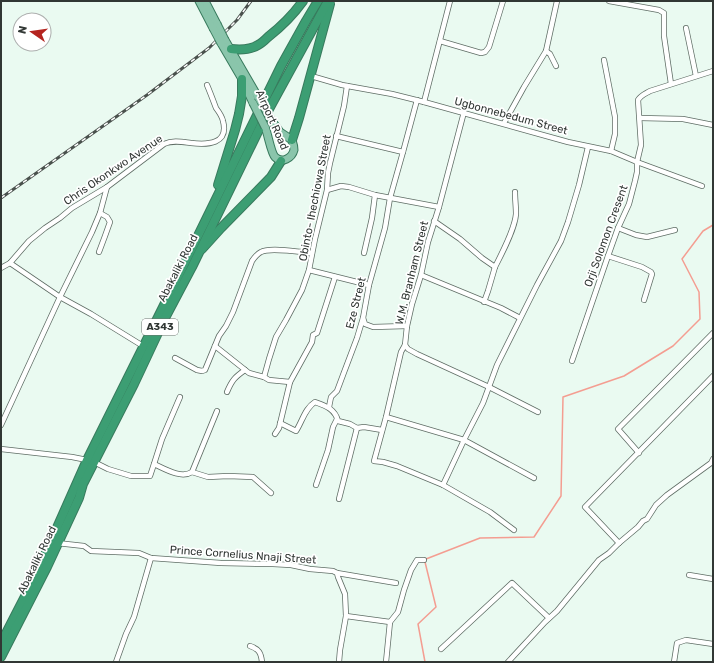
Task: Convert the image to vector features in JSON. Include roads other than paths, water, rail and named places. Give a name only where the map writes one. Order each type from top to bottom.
[{"type":"highway","points":[[231,49],[242,50],[259,45],[284,24],[303,1]]},
{"type":"highway","name":"Abakaliki Road","points":[[1,642],[36,575],[91,461],[143,346],[281,66],[318,1]]},
{"type":"highway","points":[[292,140],[311,76],[329,1]]},
{"type":"highway","name":"Abakaliki Road","points":[[1,657],[79,498],[91,461],[134,384],[164,320],[269,109],[329,1]]},
{"type":"highway","points":[[212,208],[239,114],[242,96],[242,79]]},
{"type":"highway","points":[[196,256],[271,177],[281,161]]},
{"type":"main road","name":"Airport Road","points":[[199,1],[215,26]]},
{"type":"main road","name":"Airport Road","points":[[205,1],[215,26],[265,127],[272,153],[281,161],[287,160],[292,155],[294,148],[292,140],[280,132],[272,121],[231,49],[223,42]]},
{"type":"street","points":[[424,102],[450,1]]},
{"type":"street","points":[[440,41],[481,53],[485,52],[489,47],[503,1]]},
{"type":"street","points":[[504,123],[546,51],[558,1]]},
{"type":"street","points":[[609,1],[659,10],[664,13],[666,54],[672,84]]},
{"type":"street","points":[[686,28],[696,76]]},
{"type":"street","points":[[546,51],[550,54],[556,66]]},
{"type":"street","points":[[604,60],[615,117],[615,134],[611,151]]},
{"type":"street","name":"Orji Solomon Cresent","points":[[572,361],[618,228],[629,204],[635,181],[641,145],[638,100],[650,91],[713,71]]},
{"type":"street","name":"Ugbonnebedum Street","points":[[311,76],[347,86],[417,100],[611,151],[702,186]]},
{"type":"street","name":"Chris Okonkwo Avenue","points":[[1,268],[10,263],[29,241],[45,228],[72,208],[107,187],[164,144],[170,142],[193,144],[217,142],[222,137],[225,129],[223,120],[207,85]]},
{"type":"street","name":"Obinto- Ihechiowa Street","points":[[264,377],[276,337],[299,296],[310,270],[318,225],[328,190],[328,173],[344,106],[347,86]]},
{"type":"street","name":"Eze Street","points":[[329,407],[332,397],[344,375],[363,318],[369,285],[385,228],[390,198],[417,100]]},
{"type":"street","name":"W.M. Branham Street","points":[[443,485],[397,466],[374,460],[386,417],[401,352],[405,345],[407,326],[421,275],[428,242],[439,207],[464,112]]},
{"type":"street","points":[[640,118],[683,119],[713,125]]},
{"type":"street","points":[[336,136],[403,152]]},
{"type":"street","points":[[514,530],[490,512],[443,485],[483,403],[497,365],[561,241],[579,185],[588,146]]},
{"type":"street","points":[[328,190],[341,186],[349,187],[374,195],[439,207]]},
{"type":"street","points":[[1,426],[60,297],[92,232],[100,213],[107,187]]},
{"type":"street","points":[[484,302],[495,267],[510,235],[515,219],[515,192]]},
{"type":"street","points":[[364,253],[372,218],[374,195]]},
{"type":"street","points":[[99,252],[110,222],[107,217],[100,213]]},
{"type":"street","points":[[434,222],[460,239],[495,267]]},
{"type":"street","points":[[618,228],[647,238],[674,230]]},
{"type":"street","points":[[175,358],[202,372],[205,370],[219,336],[233,312],[252,261],[262,251],[312,253]]},
{"type":"street","points":[[608,256],[651,272],[652,274],[644,300]]},
{"type":"street","points":[[10,263],[60,297],[143,346]]},
{"type":"street","points":[[310,270],[369,285]]},
{"type":"street","points":[[421,275],[500,308],[520,318]]},
{"type":"street","points":[[275,434],[279,428],[290,382],[312,342],[313,335],[317,333],[336,277]]},
{"type":"street","points":[[363,318],[365,324],[373,327],[407,326]]},
{"type":"street","points":[[639,453],[618,429],[713,333]]},
{"type":"street","points":[[405,345],[408,349],[417,354],[489,387],[538,412]]},
{"type":"street","points":[[215,346],[249,373],[269,380],[290,382]]},
{"type":"street","points":[[227,392],[234,378],[245,370]]},
{"type":"street","points":[[619,543],[585,507],[713,376]]},
{"type":"street","points":[[1,449],[72,457],[91,461],[108,469],[131,476],[150,476],[162,439],[180,397]]},
{"type":"street","points":[[280,423],[296,431],[301,424],[305,413],[312,404],[318,402],[329,407],[335,414],[338,421],[350,424],[357,428],[364,427],[382,430]]},
{"type":"street","points":[[192,472],[217,411]]},
{"type":"street","points":[[386,417],[464,440],[534,478]]},
{"type":"street","points":[[316,485],[328,450],[333,427],[337,419]]},
{"type":"street","points":[[339,499],[357,428]]},
{"type":"street","points":[[508,662],[556,611],[599,560],[609,553],[646,519],[656,505],[667,494],[711,463],[713,459]]},
{"type":"street","points":[[154,464],[182,474],[192,472],[208,477],[253,477],[271,493]]},
{"type":"street","name":"Prince Cornelius Nnaji Street","points":[[57,544],[84,546],[91,551],[139,553],[151,558],[291,566],[333,571],[336,573],[396,583]]},
{"type":"street","points":[[116,662],[134,617],[151,558]]},
{"type":"street","points":[[386,662],[390,622],[398,612],[411,570],[417,560],[424,560]]},
{"type":"street","points":[[336,573],[345,594],[346,616],[339,662]]},
{"type":"street","points":[[689,575],[713,579]]},
{"type":"street","points":[[441,649],[512,583],[549,618]]},
{"type":"street","points":[[346,616],[390,622]]},
{"type":"street","points":[[674,662],[677,643],[686,640],[713,644]]},
{"type":"street","points":[[250,646],[256,648],[259,652],[262,657],[262,662]]},
{"type":"waterway","points":[[426,559],[480,538],[534,537],[561,496],[563,397],[624,376],[673,346],[700,319],[699,292],[682,259],[703,231],[713,225]]},
{"type":"waterway","points":[[425,562],[436,607],[418,624],[425,662]]},
{"type":"railway","points":[[1,198],[147,95],[209,48],[237,20],[251,1]]}]
